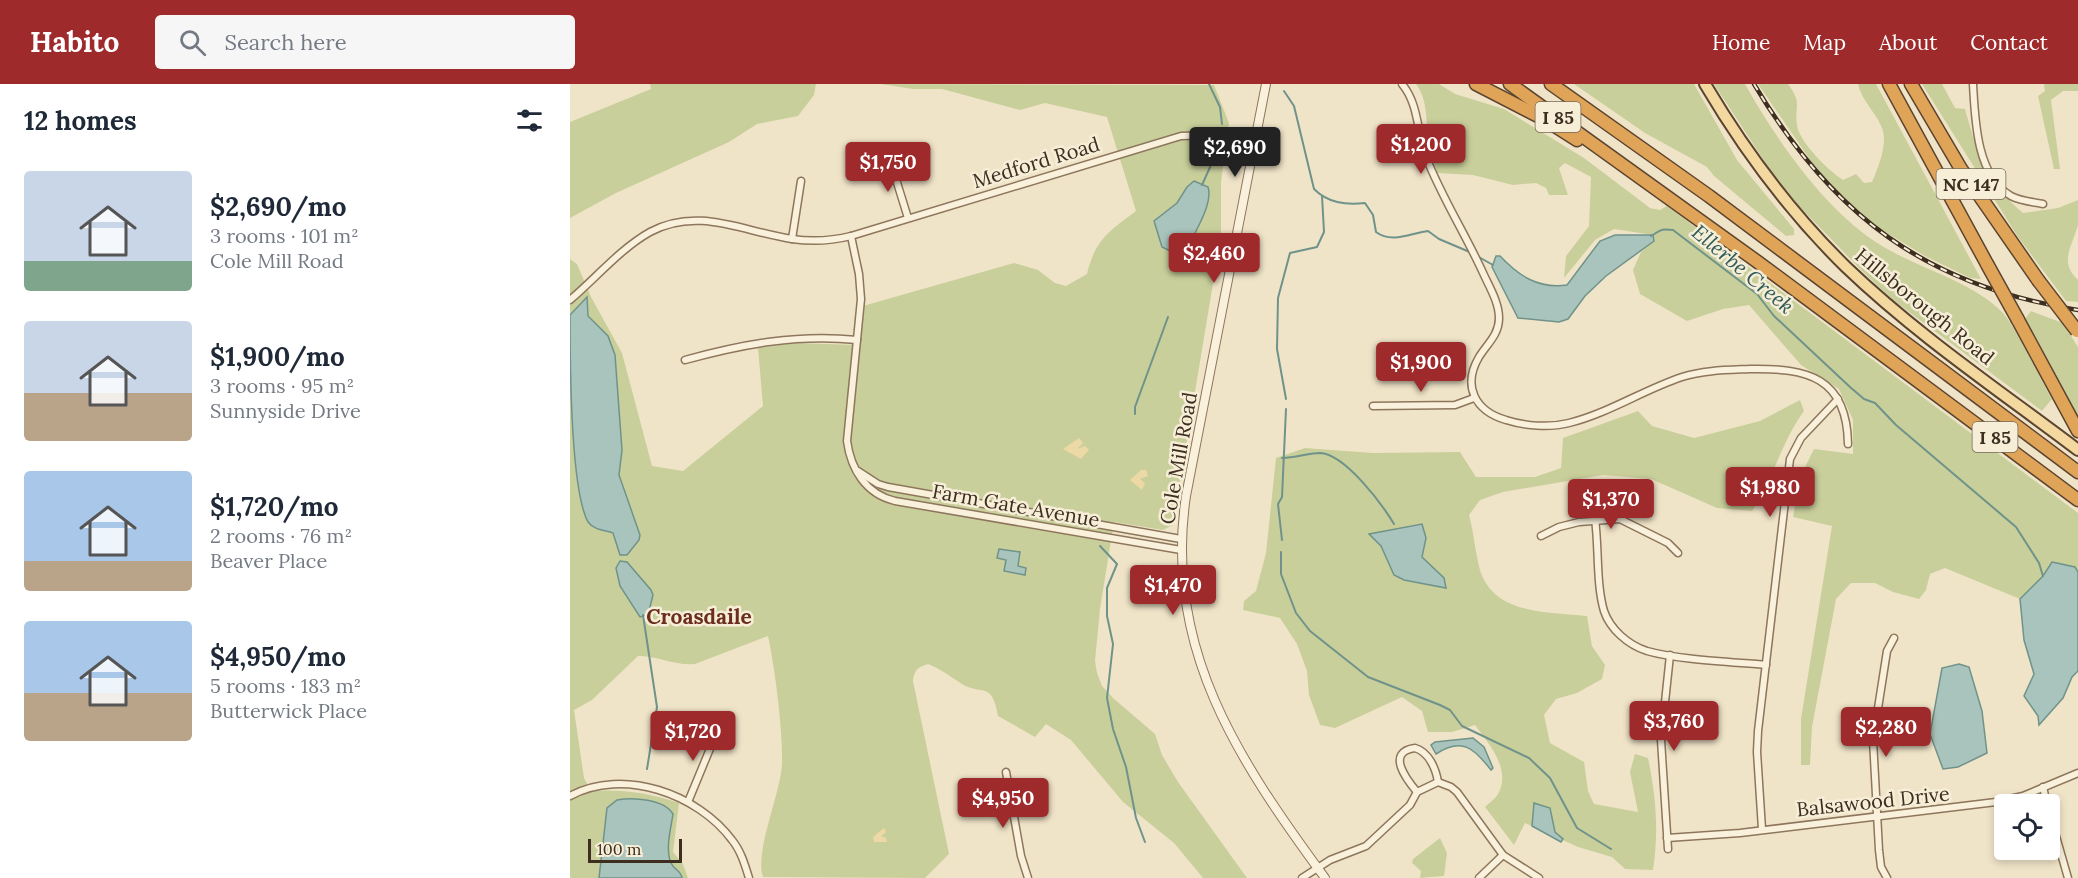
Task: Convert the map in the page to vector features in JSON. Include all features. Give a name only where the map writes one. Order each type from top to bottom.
[{"type":"highway","points":[[1476,84],[1544,119],[1587,146],[1606,151]]},
{"type":"highway","name":"I 85","points":[[1510,84],[1606,151],[2078,500]]},
{"type":"highway","name":"I 85","points":[[1551,84],[1709,196],[2078,472]]},
{"type":"highway","name":"NC 147","points":[[1889,84],[2078,430]]},
{"type":"highway","name":"NC 147","points":[[1911,84],[1961,169],[2038,280],[2078,331]]},
{"type":"main road","name":"Hillsborough Road","points":[[1705,84],[1770,182],[1845,266],[1891,307],[2078,450]]},
{"type":"street","name":"Cole Mill Road","points":[[1266,84],[1192,462],[1181,550],[1187,621],[1195,650],[1216,704],[1256,781],[1324,878]]},
{"type":"street","points":[[1402,84],[1413,104],[1428,162],[1495,299],[1499,321],[1494,336],[1474,368],[1470,384],[1474,398],[1486,410],[1506,420],[1535,425],[1557,425],[1601,414],[1690,375],[1722,370],[1770,369],[1801,372],[1829,386],[1838,399],[1848,432],[1848,444]]},
{"type":"street","points":[[1973,84],[1978,142],[1987,166],[2011,196],[2043,204]]},
{"type":"street","name":"Medford Road","points":[[570,300],[626,249],[651,232],[692,220],[711,220],[792,239],[826,241],[851,236],[1181,136],[1217,135],[1255,141]]},
{"type":"street","points":[[891,160],[908,218]]},
{"type":"street","points":[[792,239],[801,181]]},
{"type":"street","name":"Farm Gate Avenue","points":[[851,236],[861,288],[847,436],[850,454],[864,485],[890,500],[1181,550]]},
{"type":"street","points":[[685,360],[763,341],[814,337],[857,340]]},
{"type":"street","points":[[1373,406],[1455,405],[1474,398]]},
{"type":"street","points":[[1762,830],[1757,752],[1790,459],[1801,438],[1838,399]]},
{"type":"street","name":"Farm Gate Avenue","points":[[858,471],[888,487],[1181,539]]},
{"type":"street","points":[[1595,519],[1604,611],[1612,627],[1628,642],[1646,650],[1671,655],[1766,665]]},
{"type":"street","points":[[1541,536],[1559,527],[1595,519],[1620,519],[1668,543],[1678,553]]},
{"type":"street","points":[[1887,878],[1881,867],[1873,740],[1887,651],[1894,638]]},
{"type":"street","points":[[1668,849],[1661,740],[1671,655]]},
{"type":"street","points":[[688,802],[714,739],[711,722]]},
{"type":"street","points":[[1417,792],[1400,767],[1400,757],[1405,751],[1415,748],[1424,753],[1436,770],[1438,782]]},
{"type":"street","points":[[1006,772],[1021,856],[1028,878]]},
{"type":"street","name":"Balsawood Drive","points":[[1667,838],[1877,818],[1996,802],[2078,773]]},
{"type":"street","points":[[1302,878],[1317,868],[1366,846],[1410,805],[1417,792],[1438,782],[1457,792],[1503,855],[1539,878]]},
{"type":"street","points":[[570,796],[593,787],[635,786],[652,788],[688,802],[714,821],[733,840],[749,878]]},
{"type":"street","points":[[2043,787],[2045,794]]},
{"type":"street","points":[[2060,850],[2068,878]]},
{"type":"street","points":[[1479,878],[1503,855]]},
{"type":"green space","points":[[650,84],[816,84],[814,95],[798,116],[757,124],[729,142],[616,193],[570,218],[570,122],[651,89]]},
{"type":"green space","points":[[881,84],[1214,85],[1229,123],[1221,182],[1221,235],[1173,525],[1163,530],[1114,522],[1100,609],[1095,661],[1102,686],[1155,734],[1162,755],[1178,782],[1247,878],[1203,878],[1174,843],[1123,802],[1071,740],[1046,724],[1035,737],[998,716],[996,705],[989,693],[962,684],[928,664],[917,670],[913,681],[949,854],[925,878],[763,877],[762,853],[782,764],[778,700],[768,636],[695,664],[681,664],[638,656],[592,700],[574,710],[584,778],[591,791],[636,792],[679,803],[673,852],[683,864],[688,878],[570,878],[570,259],[577,264],[591,297],[622,353],[652,466],[683,471],[763,406],[758,348],[795,343],[858,345],[863,306],[1014,263],[1038,270],[1055,283],[1066,286],[1087,274],[1094,253],[1104,237],[1136,211],[1107,117],[1045,103],[1020,110],[942,89],[913,89]]},
{"type":"green space","points":[[1416,84],[1439,84],[1455,94],[1504,109],[1584,158],[1650,208],[1660,210],[1667,206],[2078,513],[2078,572],[2075,567],[2052,562],[2043,576],[2020,599],[1945,568],[1930,574],[1926,590],[1919,599],[1893,592],[1875,583],[1851,583],[1836,599],[1812,727],[1810,765],[1801,765],[1801,719],[1832,526],[1793,517],[1800,477],[1814,449],[1853,454],[1853,420],[1839,389],[1801,365],[1749,305],[1723,309],[1687,321],[1640,294],[1633,270],[1641,252],[1654,241],[1653,235],[1614,229],[1595,240],[1564,278],[1566,256],[1589,226],[1591,177],[1565,163],[1559,168],[1568,195],[1549,195],[1546,188],[1536,183],[1513,185],[1473,175],[1437,173],[1429,150],[1423,99]]},
{"type":"green space","points":[[1574,84],[1694,84],[1737,160],[1794,229],[1794,235],[1786,236],[1714,176],[1707,167],[1645,133]]},
{"type":"green space","points":[[1714,84],[1745,84],[1772,129],[1805,174],[1822,195],[1861,232],[1896,254],[1976,292],[2002,312],[2052,399],[2042,411],[1893,300],[1863,272],[1799,206],[1770,170]]},
{"type":"green space","points":[[1758,84],[1788,84],[1797,101],[1796,119],[1803,140],[1830,170],[1843,180],[1856,174],[1864,183],[1872,182],[1881,157],[1884,137],[1881,125],[1863,97],[1858,84],[1876,84],[1981,279],[1970,278],[1925,256],[1877,227],[1824,180]]},
{"type":"green space","points":[[1922,84],[1942,84],[1955,108],[1965,109],[1979,154],[1991,178],[2023,213],[2058,208],[2078,200],[2078,225],[2068,260],[2072,273],[2078,280],[2078,302],[2066,301],[2018,237]]},
{"type":"green space","points":[[2044,84],[2078,84],[2078,91],[2063,91],[2051,100],[2060,169],[2054,169],[2038,96],[2045,91]]},
{"type":"green space","points":[[2031,311],[2063,323],[2078,347],[2078,420],[2025,319]]},
{"type":"green space","points":[[1800,400],[1804,411],[1752,511],[1717,508],[1651,479],[1603,475],[1503,492],[1480,500],[1469,515],[1480,570],[1487,585],[1497,596],[1510,603],[1540,612],[1587,616],[1592,646],[1605,665],[1602,679],[1577,693],[1556,699],[1544,715],[1550,743],[1584,762],[1588,791],[1594,804],[1638,812],[1630,772],[1635,754],[1648,758],[1656,814],[1653,870],[1625,869],[1612,857],[1578,847],[1525,823],[1514,845],[1485,807],[1498,794],[1502,785],[1502,775],[1497,757],[1475,725],[1452,732],[1428,732],[1422,711],[1402,697],[1335,728],[1320,725],[1309,695],[1307,671],[1297,644],[1280,618],[1243,610],[1244,601],[1256,591],[1266,553],[1276,458],[1305,448],[1373,453],[1460,452],[1476,477],[1535,477],[1561,468],[1563,438],[1638,411],[1652,426],[1694,438],[1760,421]]},
{"type":"green space","points":[[1440,838],[1447,853],[1444,876],[1420,878],[1421,871],[1412,863],[1413,859]]},
{"type":"sand","points":[[1079,438],[1083,443],[1077,449],[1085,446],[1089,450],[1081,459],[1063,449]]},
{"type":"sand","points":[[1141,470],[1146,470],[1148,476],[1140,479],[1145,483],[1142,490],[1130,480]]},
{"type":"sand","points":[[884,828],[886,832],[881,836],[886,838],[887,842],[874,842],[873,837]]},
{"type":"water","points":[[1194,181],[1208,187],[1208,202],[1202,220],[1183,257],[1162,247],[1154,221],[1177,203],[1187,187]]},
{"type":"water","points":[[1615,235],[1653,235],[1654,241],[1606,276],[1585,296],[1568,319],[1559,322],[1518,318],[1492,267],[1496,256],[1500,256],[1514,270],[1530,280],[1547,285],[1567,285],[1600,241]]},
{"type":"water","points":[[587,297],[588,316],[608,336],[615,355],[622,450],[619,475],[640,535],[639,540],[627,555],[620,555],[613,533],[590,525],[582,506],[578,482],[572,423],[570,315]]},
{"type":"water","points":[[1422,524],[1426,538],[1422,557],[1444,578],[1446,588],[1404,580],[1394,575],[1381,546],[1369,534]]},
{"type":"water","points":[[999,549],[1020,552],[1018,566],[1026,568],[1025,575],[1004,571],[1006,560],[997,558]]},
{"type":"water","points":[[620,561],[627,562],[651,590],[653,595],[648,615],[640,617],[620,586],[616,568]]},
{"type":"water","points":[[2052,562],[2075,567],[2078,572],[2078,671],[2072,677],[2063,698],[2039,725],[2038,716],[2024,696],[2034,674],[2024,640],[2020,599],[2043,576]]},
{"type":"water","points":[[1959,664],[1969,667],[1982,711],[1987,753],[1958,767],[1943,769],[1930,734],[1942,668]]},
{"type":"water","points":[[1473,738],[1484,747],[1493,768],[1491,770],[1479,756],[1467,747],[1453,746],[1436,754],[1431,745],[1435,742]]},
{"type":"water","points":[[639,799],[656,802],[669,809],[673,814],[669,857],[682,878],[599,878],[607,808],[617,800]]},
{"type":"water","points":[[1534,803],[1550,808],[1555,832],[1563,839],[1561,842],[1532,826]]},
{"type":"waterway","points":[[1209,84],[1220,107],[1222,124]]},
{"type":"waterway","name":"Ellerbe Creek","points":[[1284,91],[1294,106],[1314,189],[1319,194],[1337,202],[1365,203],[1373,215],[1376,232],[1382,235],[1402,237],[1428,231],[1439,239],[1472,253]]},
{"type":"waterway","points":[[1202,185],[1219,147]]},
{"type":"waterway","points":[[1286,399],[1277,349],[1278,298],[1290,253],[1317,247],[1324,232],[1322,196]]},
{"type":"waterway","name":"Ellerbe Creek","points":[[1651,236],[1658,231],[1673,230],[1757,294],[1774,316],[1850,387],[1864,399],[1875,403],[1896,425],[2016,527],[2039,563],[2043,576]]},
{"type":"waterway","name":"Ellerbe Creek","points":[[1477,256],[1493,265]]},
{"type":"waterway","points":[[1135,414],[1135,407],[1168,317]]},
{"type":"waterway","points":[[1282,540],[1278,504],[1282,497],[1286,409]]},
{"type":"waterway","points":[[1282,458],[1320,453],[1330,456],[1362,481],[1394,524]]},
{"type":"waterway","points":[[1100,546],[1117,564],[1107,588],[1107,616],[1113,644],[1107,698],[1113,729],[1126,767],[1136,818],[1145,842]]},
{"type":"waterway","points":[[1281,552],[1281,574],[1296,613],[1310,631],[1368,677],[1450,710],[1462,726],[1529,758],[1550,778],[1577,828],[1611,849]]},
{"type":"waterway","points":[[643,615],[657,707],[647,769]]},
{"type":"railway","points":[[1754,84],[1784,130],[1816,171],[1851,207],[1888,237],[1929,262],[1974,283],[2024,299],[2078,310]]},
{"type":"district","name":"Croasdaile","points":[[699,616]]}]
